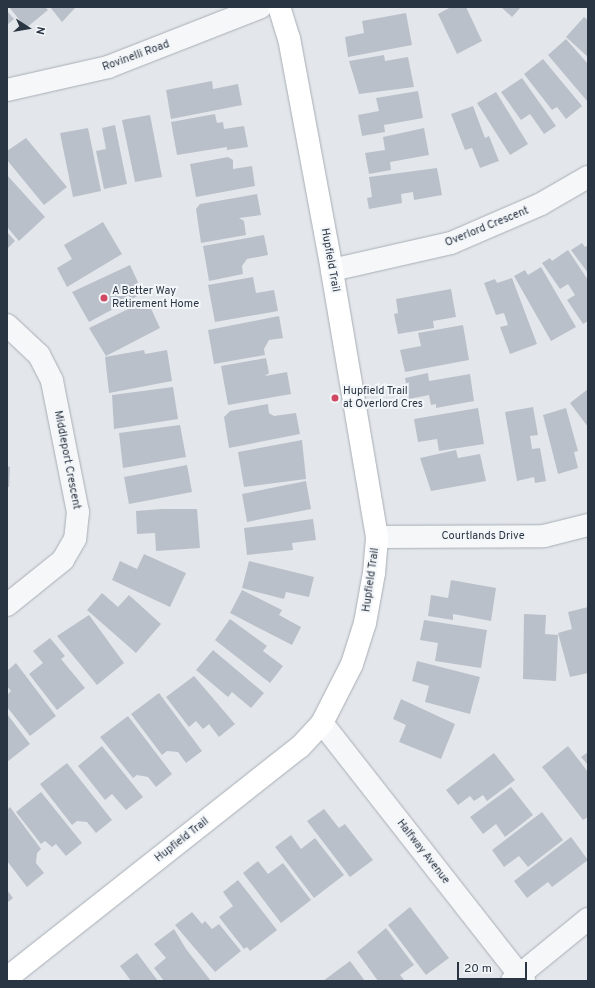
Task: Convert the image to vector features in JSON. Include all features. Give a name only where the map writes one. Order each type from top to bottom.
[{"type":"street","name":"Rovinelli Road","points":[[7,90],[108,67],[261,7]]},
{"type":"street","name":"Hupfield Trail","points":[[7,978],[300,747],[322,723],[352,664],[365,623],[374,573],[377,537],[332,270],[289,39],[279,7]]},
{"type":"street","name":"Overlord Crescent","points":[[332,270],[451,243],[541,204],[588,177]]},
{"type":"street","name":"Middleport Crescent","points":[[7,325],[39,355],[52,381],[78,512],[75,539],[63,560],[7,605]]},
{"type":"street","name":"Courtlands Drive","points":[[377,537],[544,536],[588,526]]},
{"type":"street","name":"Halfway Avenue","points":[[322,723],[519,979]]},
{"type":"street","points":[[519,979],[588,920]]},
{"type":"building","points":[[9,7],[45,7],[48,10],[26,28]]},
{"type":"building","points":[[50,7],[76,7],[62,22]]},
{"type":"building","points":[[451,7],[466,7],[482,41],[457,54],[438,14]]},
{"type":"building","points":[[501,7],[521,7],[512,17]]},
{"type":"building","points":[[7,11],[14,19],[7,25]]},
{"type":"building","points":[[406,13],[412,45],[348,57],[345,37],[364,33],[362,21]]},
{"type":"building","points":[[584,17],[588,20],[588,57],[566,37]]},
{"type":"building","points":[[566,39],[588,64],[587,101],[548,55]]},
{"type":"building","points":[[384,55],[385,61],[408,57],[414,87],[359,94],[349,61]]},
{"type":"building","points":[[543,59],[582,106],[566,119],[557,107],[552,110],[524,74]]},
{"type":"building","points":[[522,78],[556,126],[544,134],[530,114],[521,120],[501,92]]},
{"type":"building","points":[[212,81],[213,89],[238,84],[242,105],[171,119],[166,90]]},
{"type":"building","points":[[418,91],[423,118],[384,125],[385,132],[362,136],[358,115],[379,111],[376,98]]},
{"type":"building","points":[[496,92],[528,144],[510,155],[477,103]]},
{"type":"building","points":[[473,106],[485,138],[489,136],[499,161],[480,168],[472,148],[465,150],[451,114]]},
{"type":"building","points":[[215,114],[217,123],[223,122],[224,129],[244,126],[248,147],[227,150],[227,147],[177,155],[171,122]]},
{"type":"building","points":[[150,115],[162,177],[135,182],[122,120]]},
{"type":"building","points":[[115,125],[127,184],[104,189],[96,151],[106,149],[102,128]]},
{"type":"building","points":[[88,128],[101,191],[73,197],[60,133]]},
{"type":"building","points":[[424,128],[429,155],[390,162],[391,170],[369,174],[365,153],[385,150],[383,137]]},
{"type":"building","points":[[26,138],[67,187],[44,205],[7,160],[7,151]]},
{"type":"building","points":[[228,157],[233,160],[233,169],[252,166],[255,186],[196,197],[190,164]]},
{"type":"building","points":[[437,168],[442,195],[414,200],[413,192],[401,194],[402,203],[369,209],[367,198],[372,197],[369,177]]},
{"type":"building","points":[[7,175],[45,217],[19,241],[7,227]]},
{"type":"building","points":[[257,194],[261,215],[239,218],[244,221],[246,235],[201,243],[196,209],[200,204]]},
{"type":"building","points":[[103,222],[122,254],[67,287],[57,268],[72,259],[64,245]]},
{"type":"building","points":[[7,232],[15,241],[7,249]]},
{"type":"building","points":[[264,235],[268,255],[247,259],[242,266],[243,274],[209,281],[203,246]]},
{"type":"building","points":[[582,243],[585,247],[588,245],[588,273],[571,250]]},
{"type":"building","points":[[568,250],[588,280],[588,321],[583,324],[567,300],[575,295],[568,284],[560,289],[542,263],[550,258],[552,261]]},
{"type":"building","name":"A Better Way Retirement Home","points":[[130,265],[143,293],[89,322],[72,292]]},
{"type":"building","points":[[541,267],[576,327],[551,341],[514,276],[525,270],[528,275]]},
{"type":"building","points":[[253,277],[256,293],[274,290],[278,311],[215,322],[208,285]]},
{"type":"building","points":[[512,278],[537,344],[510,354],[500,327],[508,325],[504,313],[496,315],[484,283],[495,279],[497,283]]},
{"type":"building","points":[[451,289],[456,317],[433,321],[434,328],[398,334],[394,314],[398,313],[396,299]]},
{"type":"building","points":[[147,300],[160,328],[106,356],[89,328]]},
{"type":"building","points":[[279,316],[283,338],[269,340],[264,349],[265,355],[214,364],[208,330]]},
{"type":"building","points":[[463,325],[469,360],[405,372],[400,350],[421,346],[418,333]]},
{"type":"building","points":[[144,350],[145,354],[167,350],[172,381],[109,393],[105,357]]},
{"type":"building","points":[[266,358],[269,373],[265,376],[287,372],[291,394],[228,405],[221,366]]},
{"type":"building","points":[[428,373],[429,381],[470,374],[474,401],[436,408],[436,404],[431,405],[429,395],[409,399],[405,378]]},
{"type":"building","points":[[173,387],[178,419],[114,429],[112,395]]},
{"type":"building","points":[[588,389],[588,427],[570,403]]},
{"type":"building","points":[[268,404],[269,413],[274,416],[296,413],[300,434],[229,448],[224,417],[230,411]]},
{"type":"building","points":[[533,407],[538,435],[530,436],[532,449],[540,448],[546,481],[535,483],[534,477],[517,481],[505,412]]},
{"type":"building","points":[[478,408],[484,444],[439,451],[437,439],[418,442],[414,419]]},
{"type":"building","points":[[566,408],[578,451],[574,452],[578,468],[558,474],[543,415]]},
{"type":"building","points":[[180,425],[186,457],[123,468],[119,433]]},
{"type":"building","points":[[302,440],[306,479],[244,487],[238,452]]},
{"type":"building","points":[[456,450],[458,458],[480,454],[486,481],[431,491],[420,458]]},
{"type":"building","points":[[187,465],[192,492],[129,504],[124,477]]},
{"type":"building","points":[[7,466],[10,467],[9,487],[7,487]]},
{"type":"building","points":[[306,481],[311,509],[247,522],[242,494]]},
{"type":"building","points":[[197,509],[200,548],[156,551],[155,533],[137,534],[136,511]]},
{"type":"building","points":[[313,519],[316,540],[292,543],[293,550],[247,555],[244,528]]},
{"type":"building","points":[[144,554],[186,573],[170,607],[112,580],[120,561],[137,569]]},
{"type":"building","points":[[249,561],[314,577],[309,597],[286,592],[284,599],[242,588]]},
{"type":"building","points":[[451,580],[496,588],[491,621],[453,614],[453,620],[428,616],[431,595],[448,598]]},
{"type":"building","points":[[242,590],[282,610],[279,615],[301,627],[292,645],[230,613]]},
{"type":"building","points":[[102,593],[118,607],[129,595],[161,624],[136,653],[87,610]]},
{"type":"building","points":[[588,607],[588,673],[570,677],[558,633],[572,629],[568,612]]},
{"type":"building","points":[[524,614],[546,615],[545,634],[558,635],[556,681],[523,679]]},
{"type":"building","points":[[89,615],[124,663],[97,685],[57,636]]},
{"type":"building","points":[[230,619],[267,646],[263,651],[283,666],[270,683],[215,640]]},
{"type":"building","points":[[424,620],[487,630],[481,668],[435,661],[438,643],[420,640]]},
{"type":"building","points":[[50,638],[65,656],[61,659],[85,688],[57,710],[29,674],[43,663],[33,651]]},
{"type":"building","points":[[213,650],[264,693],[251,708],[232,692],[228,697],[196,670]]},
{"type":"building","points":[[417,661],[480,677],[470,714],[425,702],[429,686],[412,681]]},
{"type":"building","points":[[16,663],[56,716],[30,736],[7,707],[7,695],[11,691],[7,686],[7,671]]},
{"type":"building","points":[[194,676],[235,724],[219,737],[209,724],[203,729],[196,721],[189,727],[166,697]]},
{"type":"building","points":[[159,693],[202,751],[186,763],[178,752],[167,751],[162,755],[131,714]]},
{"type":"building","points":[[401,699],[455,724],[441,759],[399,742],[406,725],[393,719]]},
{"type":"building","points":[[7,714],[30,744],[7,762]]},
{"type":"building","points":[[128,716],[172,774],[156,787],[148,777],[137,775],[133,778],[100,737]]},
{"type":"building","points":[[102,746],[143,797],[126,810],[112,794],[105,800],[78,766]]},
{"type":"building","points":[[568,746],[588,772],[588,817],[583,820],[542,767]]},
{"type":"building","points":[[588,752],[588,765],[581,757]]},
{"type":"building","points":[[494,753],[515,780],[487,801],[483,795],[474,801],[470,796],[458,805],[446,790]]},
{"type":"building","points":[[67,763],[112,820],[96,833],[87,822],[77,821],[72,825],[40,784]]},
{"type":"building","points":[[511,787],[533,815],[505,837],[496,824],[483,834],[470,817]]},
{"type":"building","points":[[41,792],[82,843],[66,856],[56,844],[52,847],[45,841],[41,844],[16,812]]},
{"type":"building","points":[[10,807],[41,849],[37,853],[36,863],[44,873],[27,887],[7,861],[7,810]]},
{"type":"building","points":[[324,809],[339,828],[345,824],[373,860],[350,877],[307,821]]},
{"type":"building","points":[[542,812],[563,840],[528,867],[519,856],[504,867],[492,850]]},
{"type":"building","points":[[291,835],[301,849],[315,838],[344,875],[314,898],[275,847]]},
{"type":"building","points":[[571,837],[588,860],[552,887],[548,882],[527,898],[514,881]]},
{"type":"building","points":[[258,861],[268,874],[283,863],[311,900],[281,923],[243,873]]},
{"type":"building","points":[[238,880],[277,930],[250,951],[247,947],[244,949],[219,917],[233,906],[223,892]]},
{"type":"building","points":[[7,890],[13,898],[7,903]]},
{"type":"building","points":[[410,907],[449,958],[426,975],[388,925]]},
{"type":"building","points":[[192,912],[202,924],[205,921],[212,929],[219,924],[241,951],[215,972],[175,925]]},
{"type":"building","points":[[386,928],[414,965],[400,975],[405,981],[378,981],[357,952]]},
{"type":"building","points":[[174,929],[186,949],[211,981],[164,981],[154,968],[166,958],[154,944]]},
{"type":"building","points":[[137,953],[158,981],[131,981],[120,966]]},
{"type":"building","points":[[350,961],[365,981],[323,981]]},
{"type":"place","name":"A Better Way Retirement Home","points":[[104,298]]},
{"type":"place","name":"Hupfield Trail at Overlord Cres","points":[[335,398]]}]
